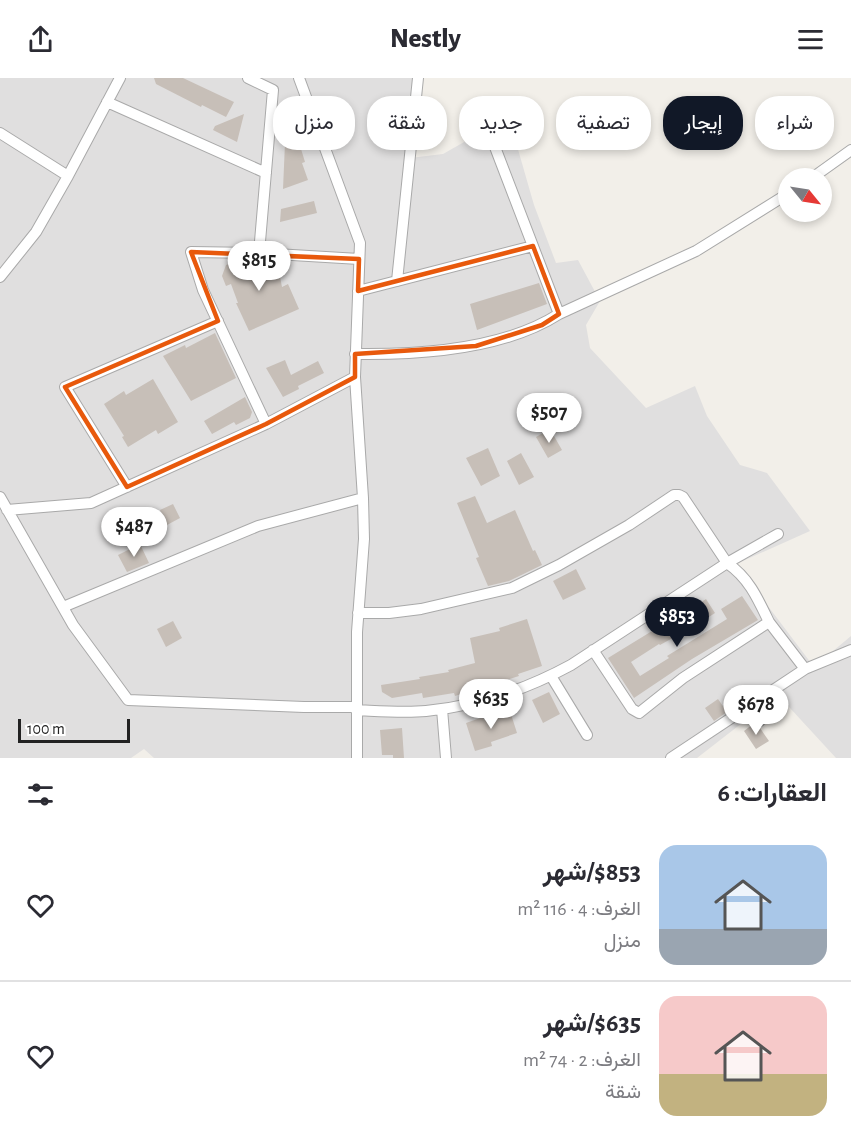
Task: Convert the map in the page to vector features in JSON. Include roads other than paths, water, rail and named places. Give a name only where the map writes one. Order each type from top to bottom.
[{"type":"street","points":[[0,277],[36,232],[120,78]]},
{"type":"street","points":[[248,78],[273,90],[259,253]]},
{"type":"street","points":[[300,78],[360,243],[355,377],[364,539],[358,613],[357,758]]},
{"type":"street","points":[[396,281],[418,78]]},
{"type":"street","points":[[107,102],[266,173]]},
{"type":"street","points":[[0,133],[68,176]]},
{"type":"street","points":[[496,150],[559,314]]},
{"type":"street","points":[[826,168],[851,150]]},
{"type":"street","points":[[355,354],[387,355],[476,346],[542,325],[559,314],[696,251],[778,200]]},
{"type":"street","points":[[358,291],[533,246]]},
{"type":"street","points":[[266,424],[203,290],[191,252],[259,253],[359,259]]},
{"type":"street","points":[[127,487],[65,387],[218,321]]},
{"type":"street","points":[[7,510],[91,503],[266,424],[355,377]]},
{"type":"street","points":[[358,613],[388,613],[421,609],[512,588],[559,566],[629,525],[674,495],[679,495],[683,497],[727,563],[741,573],[750,585],[769,622],[805,669]]},
{"type":"street","points":[[0,497],[73,625],[128,700],[424,711],[492,699],[520,690],[551,675],[727,563],[778,534]]},
{"type":"street","points":[[63,607],[258,526],[363,498]]},
{"type":"street","points":[[593,650],[632,709],[639,713],[683,678],[769,622]]},
{"type":"street","points":[[671,758],[805,669],[851,650]]},
{"type":"street","points":[[551,675],[587,735]]},
{"type":"street","points":[[750,705],[760,721]]},
{"type":"street","points":[[442,709],[446,758]]}]
